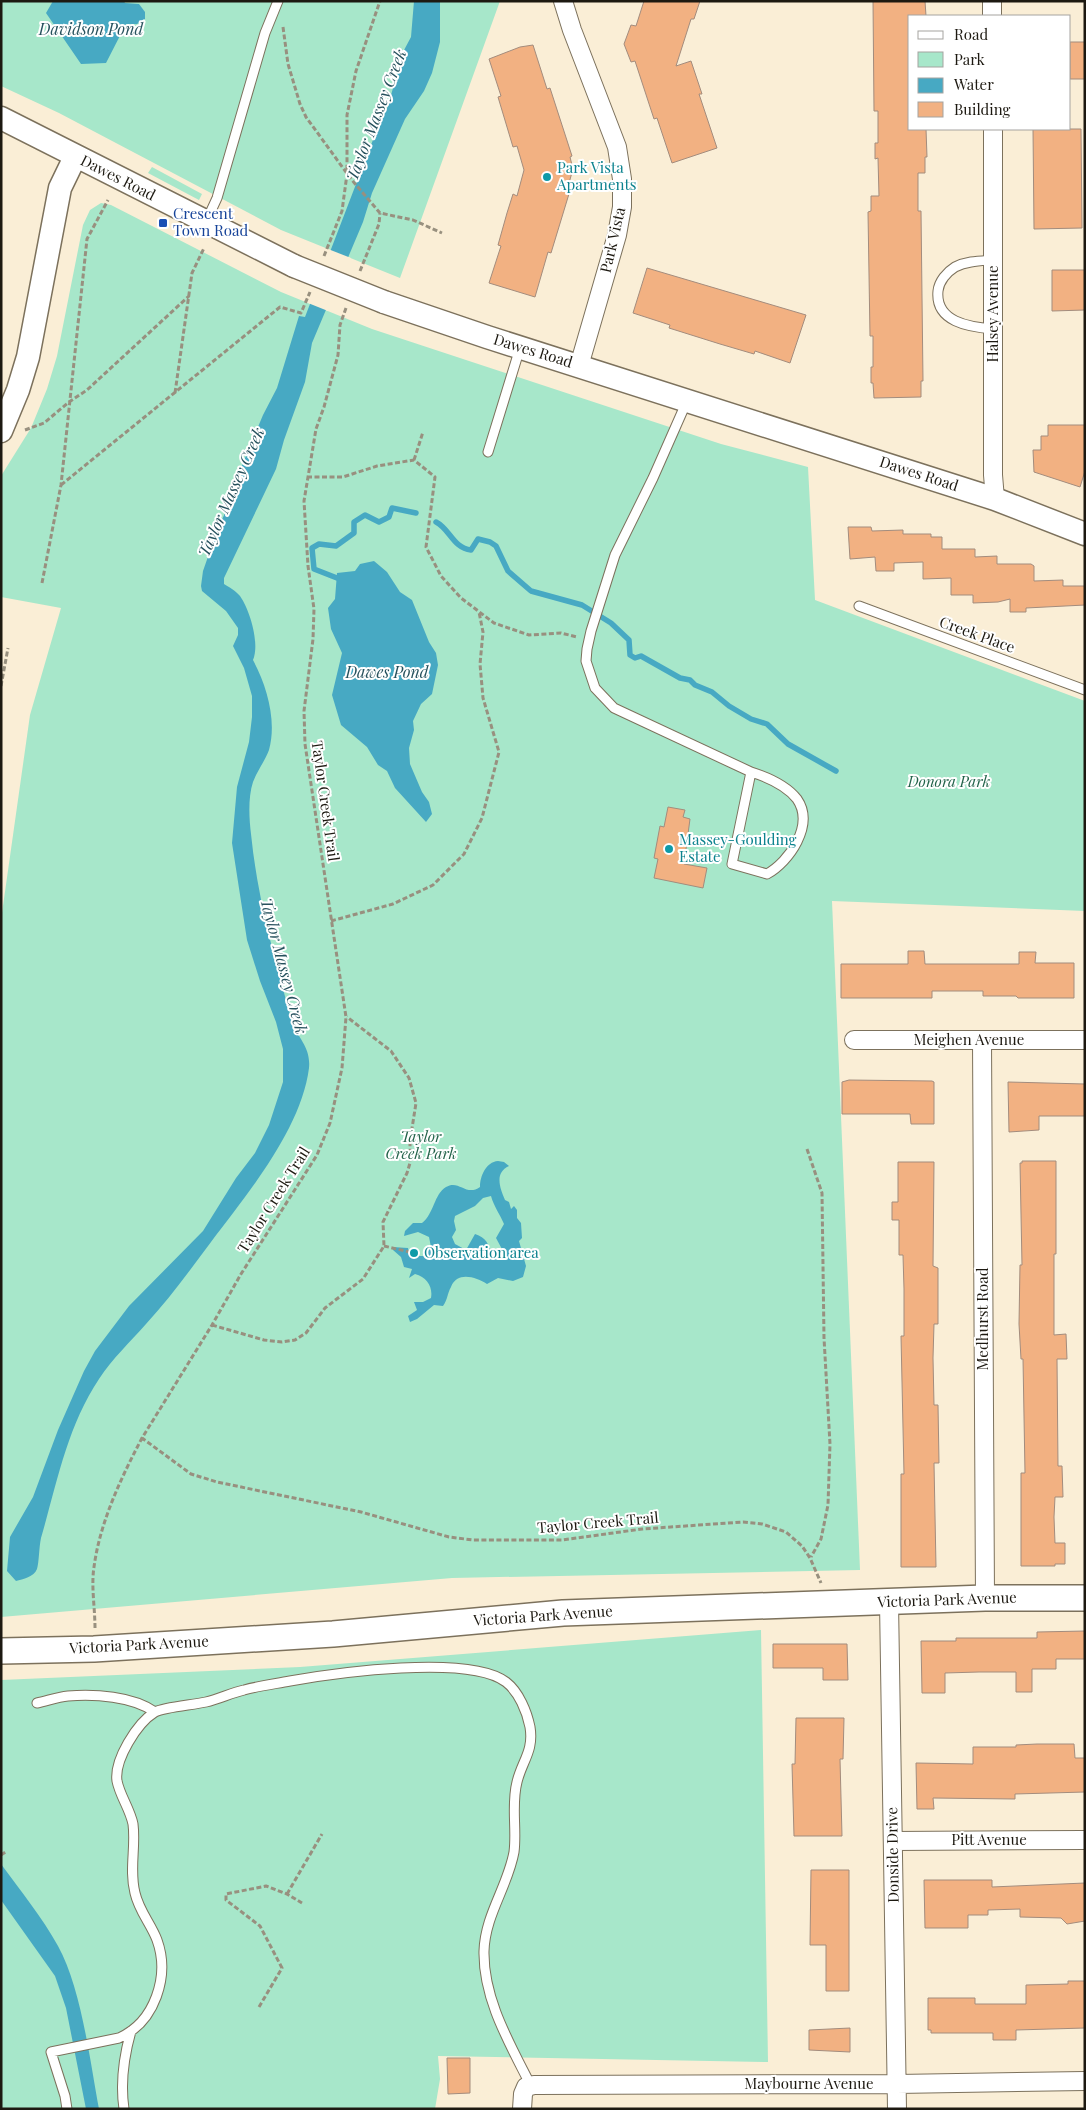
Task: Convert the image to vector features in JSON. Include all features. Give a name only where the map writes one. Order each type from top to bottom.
[{"type":"main road","name":"Victoria Park Avenue","points":[[1,1651],[104,1648],[333,1634],[563,1613],[985,1598],[1085,1598]]},
{"type":"street","name":"Park Vista","points":[[563,1],[575,38],[617,146],[622,179],[622,207],[617,235],[579,366]]},
{"type":"street","points":[[992,1],[992,15]]},
{"type":"street","name":"Dawes Road","points":[[1,118],[294,266],[384,302],[520,348],[995,499],[1085,534]]},
{"type":"street","name":"Halsey Avenue","points":[[993,130],[995,499]]},
{"type":"street","points":[[1,431],[18,390],[28,357],[60,188],[76,157]]},
{"type":"street","name":"Meighen Avenue","points":[[854,1040],[1085,1040]]},
{"type":"street","name":"Medhurst Road","points":[[982,1040],[985,1598]]},
{"type":"street","name":"Donside Drive","points":[[889,1602],[897,2109]]},
{"type":"street","name":"Pitt Avenue","points":[[893,1841],[1085,1840]]},
{"type":"street","name":"Maybourne Avenue","points":[[532,2086],[1085,2081]]},
{"type":"street","points":[[522,2109],[523,2094],[526,2087],[532,2086]]},
{"type":"lane","points":[[206,223],[217,198],[265,33],[278,1]]},
{"type":"lane","points":[[993,260],[969,262],[956,266],[947,273],[939,284],[938,299],[941,311],[952,320],[970,327],[993,329]]},
{"type":"lane","points":[[488,452],[520,348]]},
{"type":"lane","points":[[687,400],[653,478],[620,540],[590,635],[586,661],[595,688],[614,708],[751,772],[767,777],[788,790],[798,801],[802,811],[800,832],[796,844],[785,861],[767,874],[732,864],[751,772]]},
{"type":"lane","name":"Creek Place","points":[[859,606],[1085,690]]},
{"type":"lane","points":[[68,2109],[51,2052],[119,2038],[132,2031],[149,2013],[157,1997],[162,1975],[162,1957],[156,1939],[138,1906],[134,1888],[132,1860],[133,1824],[117,1782],[117,1772],[126,1745],[140,1726],[155,1712],[208,1702],[243,1690],[270,1684],[317,1676],[412,1667],[464,1669],[490,1674],[507,1682],[523,1706],[530,1726],[531,1746],[517,1783],[513,1812],[514,1850],[510,1867],[487,1926],[484,1968],[496,2014],[532,2086]]},
{"type":"lane","points":[[37,1703],[66,1696],[104,1697],[137,1703],[155,1712]]},
{"type":"lane","points":[[124,2109],[123,2069],[125,2054],[132,2031]]},
{"type":"path","points":[[324,257],[342,211],[347,174],[347,115],[356,71],[380,1]]},
{"type":"path","points":[[286,19],[283,27],[288,64],[300,104],[306,117],[347,174],[380,213],[413,220],[442,233]]},
{"type":"path","points":[[42,583],[61,485],[87,239],[108,200]]},
{"type":"path","points":[[358,276],[379,224],[380,213]]},
{"type":"path","points":[[175,393],[192,273],[204,248]]},
{"type":"path","points":[[61,485],[280,308],[301,313],[312,285]]},
{"type":"path","points":[[25,430],[44,422],[87,390],[189,296]]},
{"type":"path","name":"Taylor Creek Trail","points":[[349,300],[340,325],[338,355],[316,429],[306,478],[304,502],[308,566],[314,609],[313,639],[304,711],[305,744],[346,1017],[342,1068],[330,1123],[317,1155],[241,1274],[142,1438],[191,1474],[217,1482],[361,1512],[449,1537],[473,1540],[562,1540],[642,1529],[743,1522],[762,1524],[786,1532],[802,1546],[822,1583],[822,1604]]},
{"type":"path","points":[[414,460],[423,432]]},
{"type":"path","points":[[306,478],[343,477],[377,466],[414,460],[435,477],[426,546],[441,576],[461,598],[494,622],[529,635],[561,633],[590,635]]},
{"type":"path","points":[[331,921],[393,904],[433,885],[464,854],[482,818],[499,752],[483,698],[480,664],[483,632],[479,612]]},
{"type":"path","points":[[1,686],[8,648]]},
{"type":"path","points":[[212,1324],[264,1340],[282,1342],[294,1340],[306,1333],[325,1308],[363,1280],[384,1246],[383,1222],[410,1163],[412,1126],[416,1103],[409,1078],[391,1051],[346,1017]]},
{"type":"path","points":[[807,1149],[822,1193],[825,1346],[830,1444],[828,1505],[821,1539],[810,1558]]},
{"type":"path","points":[[384,1246],[414,1253]]},
{"type":"path","points":[[95,1626],[94,1568],[99,1538],[125,1471],[142,1438]]},
{"type":"path","points":[[287,1894],[322,1834]]},
{"type":"path","points":[[1,1854],[7,1852]]},
{"type":"path","points":[[260,2007],[282,1968],[260,1926],[226,1900],[226,1894],[266,1886],[287,1894],[302,1903]]},
{"type":"green space","points":[[1,1],[500,1],[400,278],[281,230],[59,113],[1,86]]},
{"type":"green space","points":[[152,167],[202,194],[199,200],[148,173]]},
{"type":"green space","name":"Taylor Creek Park","points":[[101,203],[111,205],[281,292],[372,329],[721,444],[808,467],[815,600],[1085,701],[1085,911],[832,901],[860,1570],[452,1578],[1,1617],[1,920],[30,715],[61,608],[1,597],[1,476],[31,428],[47,389],[57,356],[83,225],[90,210]]},
{"type":"green space","points":[[761,1630],[768,2062],[438,2056],[440,2079],[435,2109],[1,2109],[1,1680],[300,1667]]},
{"type":"water","name":"Davidson Pond","points":[[53,1],[124,1],[125,3],[139,4],[145,12],[145,19],[137,24],[126,24],[106,63],[81,64],[46,13]]},
{"type":"water","points":[[414,1],[440,1],[440,42],[432,73],[424,91],[405,119],[372,193],[363,222],[312,343],[305,382],[284,440],[276,469],[224,578],[224,584],[240,596],[244,602],[250,618],[255,636],[253,660],[263,681],[271,716],[272,727],[269,750],[251,788],[250,828],[262,905],[273,952],[292,1021],[308,1054],[309,1068],[304,1091],[284,1138],[256,1182],[172,1294],[110,1364],[88,1397],[71,1436],[58,1476],[41,1538],[36,1572],[31,1576],[16,1581],[7,1571],[10,1537],[33,1497],[58,1430],[84,1371],[95,1351],[129,1306],[203,1231],[236,1178],[255,1153],[269,1125],[283,1082],[283,1049],[276,1022],[247,940],[232,843],[237,787],[249,742],[252,696],[244,668],[233,646],[238,635],[238,628],[226,611],[202,591],[201,586],[203,571],[233,487],[263,415],[277,388],[299,316],[305,317],[376,132],[388,106],[403,52],[411,37]]},
{"type":"water","name":"Dawes Pond","points":[[374,561],[387,572],[400,592],[412,600],[429,642],[436,653],[438,665],[432,694],[421,704],[413,721],[414,730],[409,748],[410,764],[422,792],[429,802],[432,814],[426,822],[395,788],[387,771],[378,765],[367,747],[341,725],[332,695],[342,653],[331,629],[328,608],[335,599],[337,573],[355,571],[360,564]]},
{"type":"water","points":[[494,1162],[504,1162],[509,1166],[501,1173],[501,1191],[505,1200],[509,1202],[511,1209],[514,1206],[517,1210],[517,1218],[521,1223],[522,1238],[519,1241],[526,1266],[523,1277],[513,1281],[498,1278],[487,1284],[478,1279],[462,1277],[454,1282],[443,1306],[434,1305],[417,1319],[410,1322],[408,1316],[417,1310],[414,1302],[423,1302],[431,1298],[431,1290],[423,1277],[415,1274],[409,1278],[412,1269],[404,1267],[401,1257],[392,1247],[408,1248],[409,1253],[413,1256],[424,1256],[431,1247],[429,1237],[418,1232],[404,1236],[405,1231],[413,1223],[422,1223],[426,1219],[439,1194],[446,1187],[455,1185],[475,1190],[480,1187],[484,1170]],"holes":[[[491,1196],[504,1224],[496,1238],[503,1251],[497,1257],[491,1255],[486,1242],[482,1237],[475,1234],[466,1250],[455,1244],[452,1237],[456,1230],[455,1216],[475,1206],[483,1198]]]},
{"type":"water","points":[[1,1864],[45,1925],[66,1963],[84,2025],[99,2109],[86,2109],[66,2008],[55,1976],[1,1900]]},
{"type":"pier","points":[[328,249],[351,258],[328,311],[308,303]]},
{"type":"building","points":[[644,1],[700,1],[694,19],[691,19],[676,66],[691,61],[702,94],[699,94],[717,148],[672,163],[657,118],[654,119],[635,61],[631,62],[624,44],[631,25],[636,26]]},
{"type":"building","points":[[873,1],[925,1],[926,15],[908,15],[908,130],[926,130],[927,157],[925,157],[925,173],[918,173],[918,211],[921,211],[923,381],[921,381],[921,397],[874,398],[873,383],[871,383],[873,336],[870,336],[868,212],[871,211],[871,196],[879,196],[878,158],[875,159],[875,143],[878,143],[878,111],[874,111]]},
{"type":"building","points":[[1071,42],[1085,42],[1085,79],[1071,79]]},
{"type":"building","name":"Park Vista Apartments","points":[[533,45],[547,89],[550,88],[572,156],[570,157],[573,169],[569,183],[572,184],[551,253],[548,252],[535,297],[489,283],[501,246],[498,245],[507,213],[513,194],[517,196],[524,170],[517,146],[513,147],[498,97],[501,96],[489,59],[520,47]]},
{"type":"building","points":[[1081,129],[1082,228],[1034,229],[1033,130]]},
{"type":"building","points":[[647,268],[806,315],[790,363],[755,351],[754,354],[669,328],[670,325],[633,313]]},
{"type":"building","points":[[1052,270],[1085,270],[1085,310],[1052,311]]},
{"type":"building","points":[[1048,425],[1085,425],[1085,471],[1080,487],[1034,472],[1033,450],[1041,450],[1041,436],[1048,436]]},
{"type":"building","points":[[848,527],[871,527],[872,531],[903,530],[903,534],[931,534],[931,537],[942,537],[942,549],[975,549],[975,557],[997,556],[997,564],[1031,564],[1034,566],[1034,581],[1063,580],[1063,586],[1085,586],[1085,605],[1026,608],[1026,612],[1010,612],[1010,599],[998,602],[973,603],[973,595],[951,595],[951,578],[923,579],[923,562],[894,563],[894,571],[876,571],[875,557],[850,559]]},
{"type":"building","name":"Massey-Goulding Estate","points":[[668,807],[685,810],[683,817],[690,819],[684,864],[707,868],[703,888],[654,878],[658,859],[654,858],[660,826],[664,827]]},
{"type":"building","points":[[908,951],[924,951],[925,964],[1019,964],[1019,952],[1036,952],[1035,963],[1074,963],[1074,998],[1018,998],[1016,996],[983,996],[983,991],[932,991],[932,998],[841,998],[841,964],[908,964]]},
{"type":"building","points":[[849,1080],[934,1082],[934,1124],[911,1124],[910,1114],[842,1114],[842,1082]]},
{"type":"building","points":[[1008,1082],[1085,1084],[1085,1116],[1039,1116],[1039,1130],[1009,1132]]},
{"type":"building","points":[[1022,1161],[1056,1161],[1054,1335],[1066,1334],[1067,1359],[1057,1359],[1058,1466],[1062,1466],[1063,1497],[1055,1497],[1055,1543],[1065,1543],[1065,1564],[1055,1564],[1055,1566],[1021,1566],[1021,1473],[1025,1473],[1023,1359],[1021,1359],[1019,1324],[1020,1265],[1022,1265],[1020,1163]]},
{"type":"building","points":[[898,1162],[934,1162],[933,1266],[938,1268],[938,1324],[934,1324],[933,1358],[934,1405],[938,1405],[939,1463],[934,1463],[936,1567],[901,1567],[901,1474],[904,1474],[901,1336],[904,1336],[904,1289],[903,1255],[899,1255],[899,1220],[892,1220],[892,1202],[898,1202]]},
{"type":"building","points":[[1085,1631],[1085,1659],[1056,1659],[1056,1669],[1032,1669],[1032,1692],[1016,1692],[1016,1672],[979,1672],[945,1673],[945,1693],[922,1693],[921,1641],[956,1641],[956,1638],[1037,1638],[1037,1632]]},
{"type":"building","points":[[773,1644],[847,1644],[848,1680],[823,1680],[823,1668],[773,1668]]},
{"type":"building","points":[[796,1718],[844,1718],[843,1759],[840,1759],[842,1836],[794,1836],[792,1764],[795,1764]]},
{"type":"building","points":[[1074,1744],[1075,1758],[1085,1758],[1085,1792],[1015,1794],[1015,1799],[933,1798],[934,1809],[917,1809],[916,1763],[973,1764],[973,1747],[1016,1747],[1016,1745]]},
{"type":"building","points":[[811,1870],[849,1870],[849,1991],[826,1991],[826,1945],[810,1945]]},
{"type":"building","points":[[924,1880],[992,1880],[992,1887],[1085,1883],[1085,1921],[1067,1924],[1061,1918],[1020,1917],[1020,1909],[988,1910],[988,1915],[968,1915],[968,1928],[925,1928]]},
{"type":"building","points":[[1068,1981],[1085,1981],[1085,2028],[1016,2030],[1016,2040],[993,2040],[993,2033],[931,2033],[931,2030],[928,2030],[928,1998],[975,1998],[975,2004],[1026,2004],[1026,1985],[1068,1984]]},
{"type":"building","points":[[850,2028],[850,2052],[809,2050],[809,2030]]},
{"type":"building","points":[[447,2058],[470,2058],[470,2093],[448,2094]]},
{"type":"waterway","points":[[337,578],[314,569],[312,548],[319,544],[336,546],[354,533],[354,522],[365,515],[379,522],[389,517],[392,508],[416,513]]},
{"type":"waterway","points":[[436,522],[465,549],[471,550],[478,539],[490,542],[496,546],[508,571],[531,591],[582,605],[611,623],[629,640],[630,655],[635,658],[641,656],[680,678],[690,680],[695,685],[712,692],[729,706],[751,719],[767,724],[788,744],[836,771]]},
{"type":"place","name":"Park Vista Apartments","points":[[547,177]]},
{"type":"place","name":"Crescent Town Road","points":[[163,223]]},
{"type":"place","name":"Massey-Goulding Estate","points":[[669,849]]},
{"type":"place","name":"Observation area","points":[[414,1253]]},
{"type":"water label","name":"Taylor Massey Creek","points":[[376,115]]},
{"type":"water label","name":"Taylor Massey Creek","points":[[231,492]]},
{"type":"water label","name":"Taylor Massey Creek","points":[[284,966]]},
{"type":"park label","name":"Donora Park","points":[[949,782]]}]
